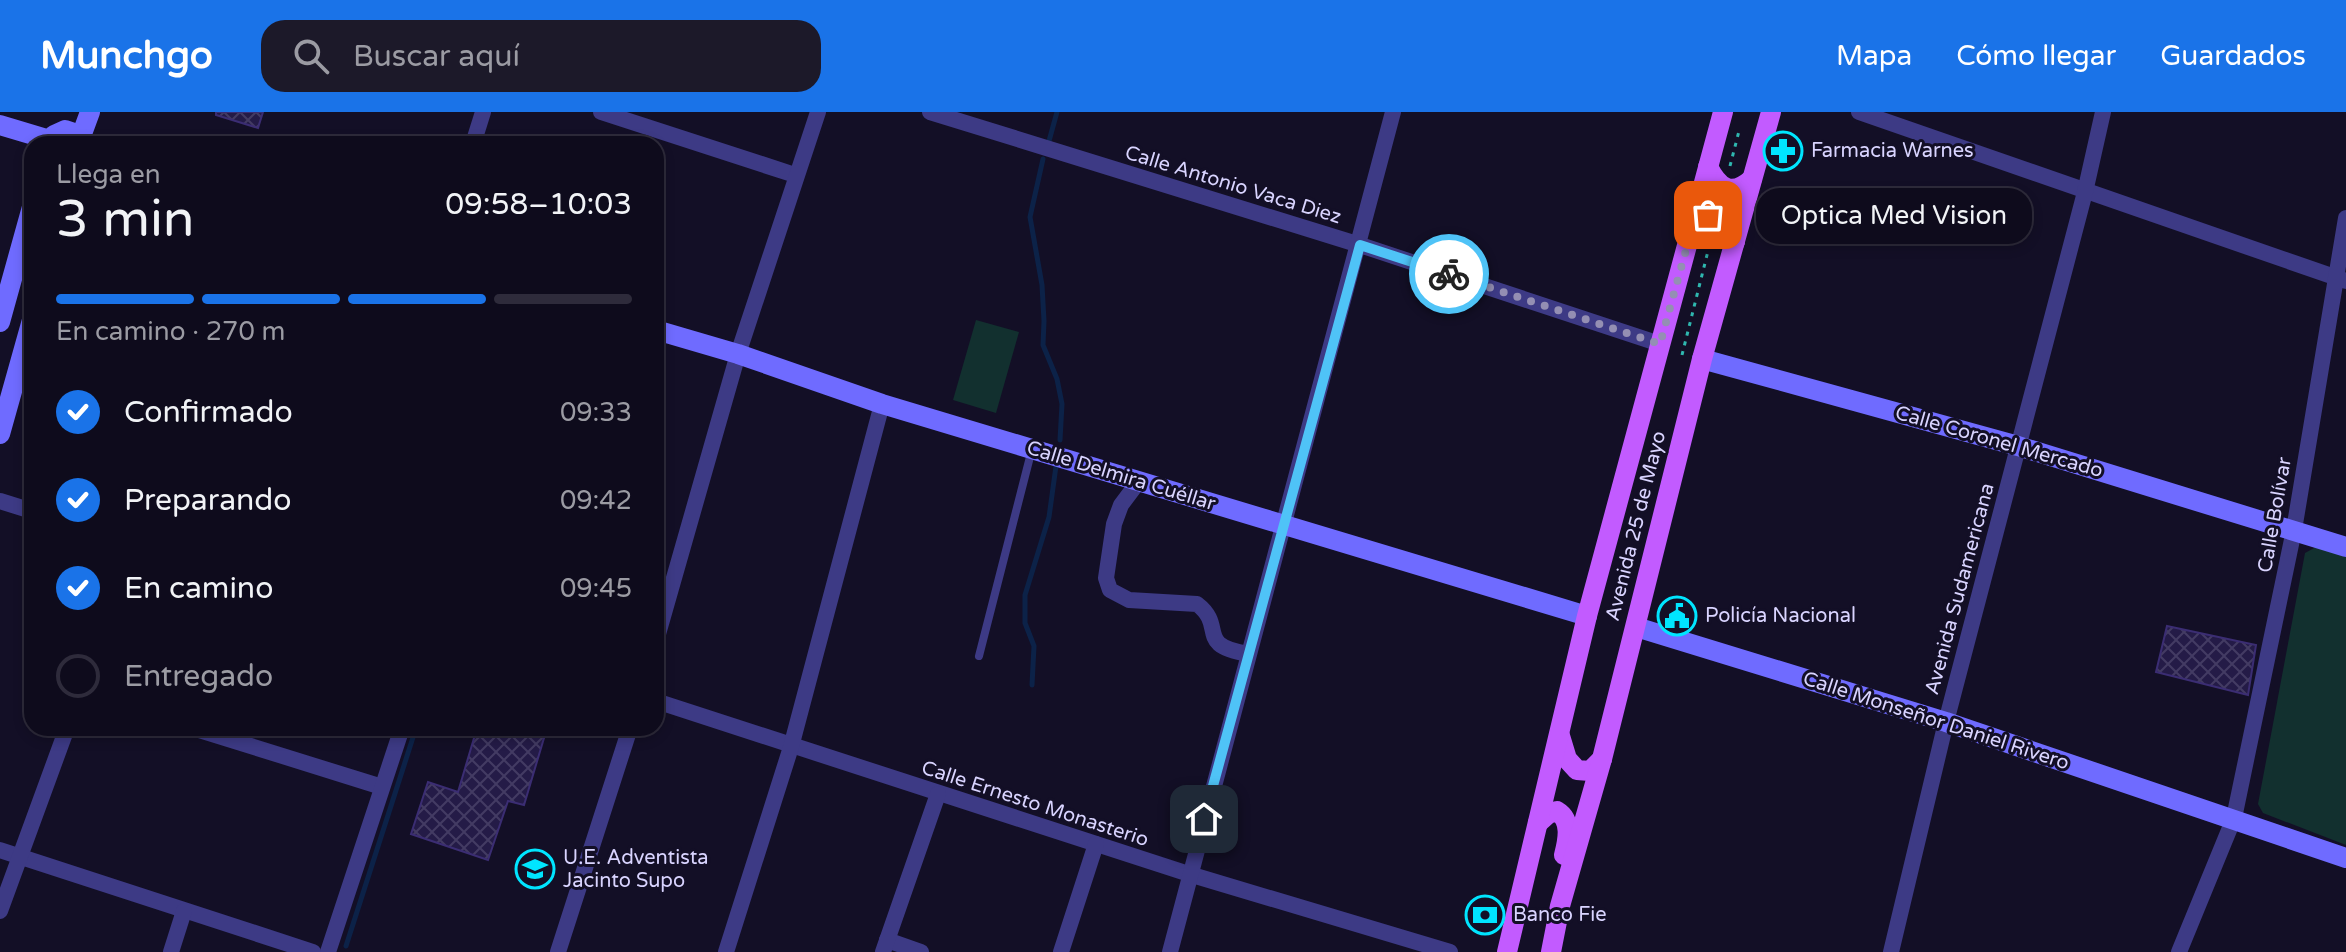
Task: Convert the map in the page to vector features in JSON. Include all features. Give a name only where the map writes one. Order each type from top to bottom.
[{"type":"main road","points":[[0,125],[63,134],[83,131],[90,112]]},
{"type":"main road","name":"Avenida 25 de Mayo","points":[[1507,952],[1587,616],[1723,112]]},
{"type":"main road","name":"Avenida 25 de Mayo","points":[[1551,952],[1560,906],[1602,759],[1702,359],[1771,112]]},
{"type":"main road","points":[[1708,167],[1713,178],[1733,190],[1743,187],[1752,179]]},
{"type":"main road","points":[[1694,221],[1708,215],[1722,215],[1732,225],[1735,242]]},
{"type":"main road","points":[[0,322],[24,236]]},
{"type":"main road","name":"Calle Delmira Cuéllar","points":[[664,332],[738,354],[882,404],[1587,616]]},
{"type":"main road","points":[[0,434],[24,348]]},
{"type":"main road","name":"Calle Coronel Mercado","points":[[1702,359],[2018,446],[2346,547]]},
{"type":"main road","name":"Calle Monseñor Daniel Rivero","points":[[1636,627],[1946,722],[2346,858]]},
{"type":"main road","points":[[1559,733],[1567,759],[1577,770],[1590,771],[1602,759]]},
{"type":"main road","points":[[1538,823],[1557,811],[1564,815],[1568,824],[1567,845],[1557,886],[1560,906]]},
{"type":"street","points":[[476,136],[483,112]]},
{"type":"street","points":[[601,112],[645,118],[795,175]]},
{"type":"street","points":[[664,613],[738,354],[818,112]]},
{"type":"street","name":"Calle Antonio Vaca Diez","points":[[930,112],[982,120],[1660,344]]},
{"type":"street","points":[[1170,952],[1393,112]]},
{"type":"street","points":[[1859,112],[2340,279]]},
{"type":"street","name":"Avenida Sudamericana","points":[[1891,952],[1946,722],[2085,192],[2103,112]]},
{"type":"street","name":"Calle Bolívar","points":[[2179,952],[2234,818],[2294,530],[2340,279],[2346,218]]},
{"type":"street","points":[[726,952],[791,747],[882,404]]},
{"type":"street","points":[[1139,481],[1121,505],[1114,524],[1106,578],[1110,590],[1129,600],[1197,604],[1206,611],[1218,645],[1248,654]]},
{"type":"street","points":[[0,501],[24,508]]},
{"type":"street","name":"Calle Ernesto Monasterio","points":[[664,704],[1189,874],[1450,952]]},
{"type":"street","points":[[0,911],[64,736]]},
{"type":"street","points":[[219,736],[382,787]]},
{"type":"street","points":[[328,952],[399,736]]},
{"type":"street","points":[[558,952],[627,736]]},
{"type":"street","points":[[921,952],[885,946],[938,794]]},
{"type":"street","points":[[1061,952],[1096,844]]},
{"type":"street","points":[[0,850],[313,952]]},
{"type":"street","points":[[171,952],[184,911]]},
{"type":"lane","points":[[979,656],[1032,449]]},
{"type":"path","points":[[1724,187],[1740,125]]},
{"type":"green space","points":[[976,320],[1019,332],[996,413],[953,400]]},
{"type":"green space","points":[[2316,547],[2346,557],[2346,845],[2263,813],[2258,804],[2305,553]]},
{"type":"building","points":[[216,112],[263,112],[258,128],[216,115]]},
{"type":"building","points":[[2167,626],[2256,645],[2248,695],[2156,672]]},
{"type":"building","points":[[475,736],[545,736],[524,805],[508,801],[488,860],[411,834],[428,782],[458,792]]},
{"type":"waterway","points":[[1049,141],[1057,112]]},
{"type":"waterway","points":[[1043,159],[1030,217],[1042,285],[1043,345],[1057,379],[1062,404],[1060,440]]},
{"type":"waterway","points":[[1032,685],[1034,646],[1025,623],[1025,595],[1049,517],[1056,466]]},
{"type":"waterway","points":[[346,946],[413,736]]},
{"type":"way so far","points":[[1449,274],[1660,344],[1694,221],[1708,215]]},
{"type":"place","name":"Farmacia Warnes","points":[[1783,151]]},
{"type":"place","name":"Optica Med Vision","points":[[1708,215]]},
{"type":"place","name":"Policía Nacional","points":[[1677,616]]},
{"type":"place","name":"U.E. Adventista Jacinto Supo","points":[[535,869]]},
{"type":"place","name":"Banco Fie","points":[[1485,915]]},
{"type":"route","points":[[1204,819],[1360,245],[1449,274]]}]
